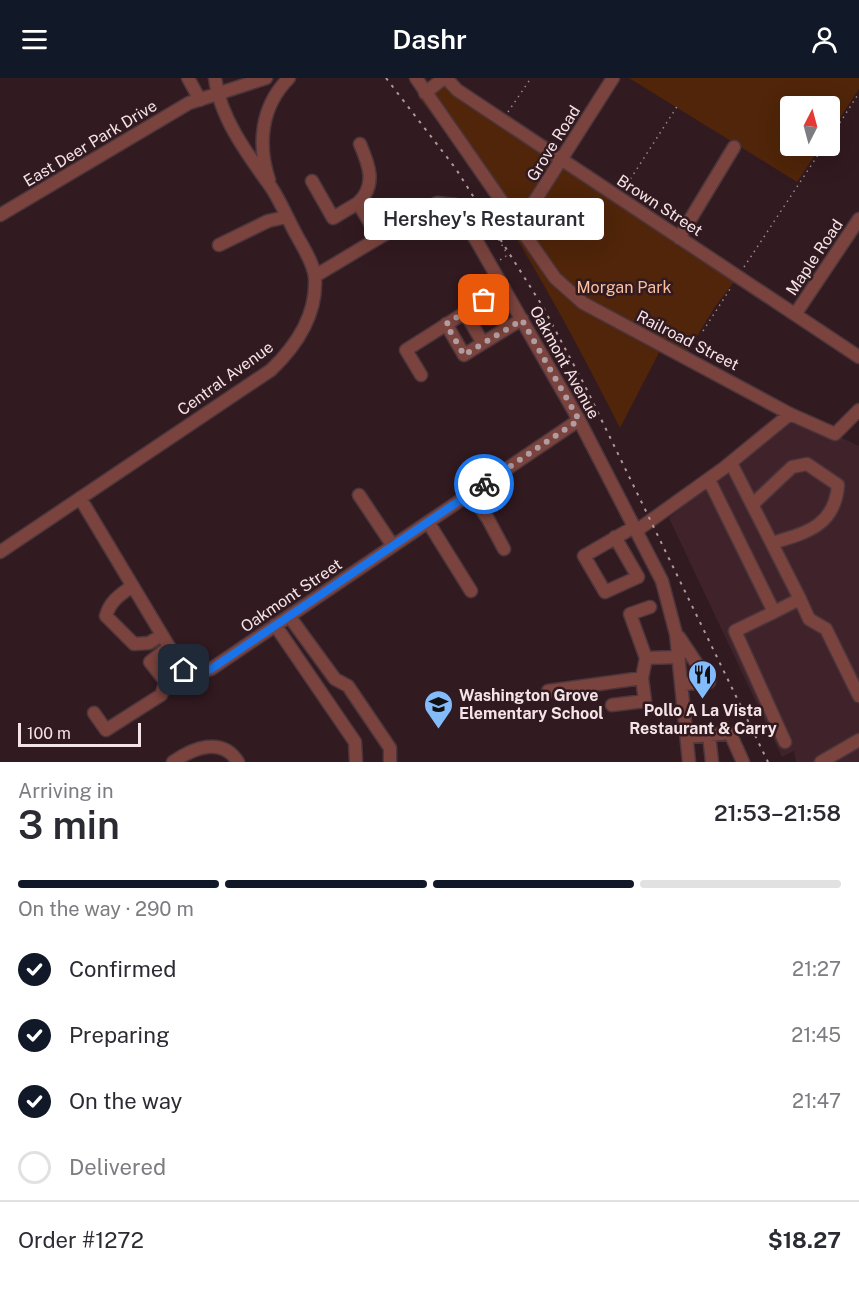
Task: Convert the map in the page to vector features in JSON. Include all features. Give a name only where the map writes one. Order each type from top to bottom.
[{"type":"street","points":[[188,78],[201,100]]},
{"type":"street","points":[[214,78],[217,94],[248,158],[271,187]]},
{"type":"street","name":"East Deer Park Drive","points":[[0,215],[189,103],[266,78]]},
{"type":"street","points":[[289,78],[279,88],[264,122],[261,144],[263,164],[271,187],[315,276]]},
{"type":"street","name":"Railroad Street","points":[[416,78],[520,224],[555,278],[583,303],[790,414],[835,434],[859,410]]},
{"type":"street","points":[[425,93],[445,78]]},
{"type":"street","name":"Brown Street","points":[[445,78],[457,90],[618,198],[739,275],[859,357]]},
{"type":"street","name":"Grove Road","points":[[520,224],[613,78]]},
{"type":"street","points":[[312,182],[333,218],[358,203],[366,196],[370,178],[369,166],[360,144]]},
{"type":"street","points":[[679,238],[734,147]]},
{"type":"street","name":"Oakmont Avenue","points":[[315,276],[437,203],[447,202],[456,205],[579,420],[662,581],[676,634],[690,762]]},
{"type":"street","points":[[358,203],[379,238]]},
{"type":"street","points":[[219,245],[268,221],[286,217]]},
{"type":"street","name":"Maple Road","points":[[796,313],[859,219]]},
{"type":"street","name":"Central Avenue","points":[[0,552],[271,370],[289,352],[302,330],[309,315],[315,276]]},
{"type":"street","points":[[420,375],[406,350],[504,288]]},
{"type":"street","points":[[465,313],[483,343]]},
{"type":"street","points":[[446,324],[464,355],[522,320]]},
{"type":"street","points":[[615,537],[638,577],[606,592],[584,556],[615,537],[635,529],[709,480],[790,414]]},
{"type":"street","name":"Oakmont Street","points":[[184,670],[199,673],[211,669],[579,420]]},
{"type":"street","points":[[731,463],[809,619],[826,628],[859,696]]},
{"type":"street","points":[[753,504],[792,467],[807,464],[838,485],[837,504],[825,518],[806,532],[772,543]]},
{"type":"street","points":[[709,480],[774,612]]},
{"type":"street","points":[[470,493],[488,519],[504,549]]},
{"type":"street","points":[[359,495],[393,546]]},
{"type":"street","points":[[80,498],[184,670],[166,681],[161,695],[106,730],[94,713]]},
{"type":"street","points":[[428,522],[471,591]]},
{"type":"street","points":[[132,586],[108,607],[106,616],[134,644],[165,641]]},
{"type":"street","points":[[785,742],[735,631],[800,599]]},
{"type":"street","points":[[612,705],[645,701],[642,678],[646,658],[630,614],[650,607]]},
{"type":"street","points":[[289,616],[335,679],[348,686],[390,748],[390,762]]},
{"type":"street","points":[[275,625],[355,742],[356,762]]},
{"type":"street","points":[[676,634],[709,682],[683,684]]},
{"type":"street","points":[[165,641],[150,662],[166,681]]},
{"type":"street","points":[[646,658],[679,657]]},
{"type":"street","points":[[548,691],[642,678]]},
{"type":"street","points":[[688,737],[730,733],[743,762]]},
{"type":"street","points":[[709,735],[712,762]]},
{"type":"street","points":[[821,762],[859,740]]},
{"type":"street","points":[[173,762],[196,748],[213,746],[228,751],[238,762]]},
{"type":"path","points":[[503,120],[531,78]]},
{"type":"path","points":[[840,122],[859,93]]},
{"type":"path","points":[[618,198],[678,105]]},
{"type":"path","points":[[703,331],[817,156]]},
{"type":"path","points":[[486,219],[505,250],[506,256]]},
{"type":"path","points":[[494,233],[506,226]]},
{"type":"shaded area","points":[[790,414],[859,446],[859,762],[796,762],[794,751],[782,757],[669,518]]},
{"type":"green space","points":[[629,78],[859,78],[859,89],[840,118],[840,96],[780,96],[780,156],[814,156],[797,182]]},
{"type":"green space","name":"Morgan Park","points":[[444,82],[737,278],[714,308],[687,353],[664,343],[620,428],[528,257],[476,176],[419,98]]},
{"type":"railway","points":[[386,78],[456,169],[543,307],[585,386],[768,762]]},
{"type":"way so far","points":[[484,300],[446,324],[464,355],[522,320],[579,420],[484,484]]},
{"type":"place","name":"Hershey's Restaurant","points":[[484,300]]},
{"type":"place","name":"Pollo A La Vista Restaurant & Carry","points":[[703,700]]},
{"type":"place","name":"Washington Grove Elementary School","points":[[438,730]]},
{"type":"route","points":[[184,670],[199,673],[211,669],[484,484]]}]
